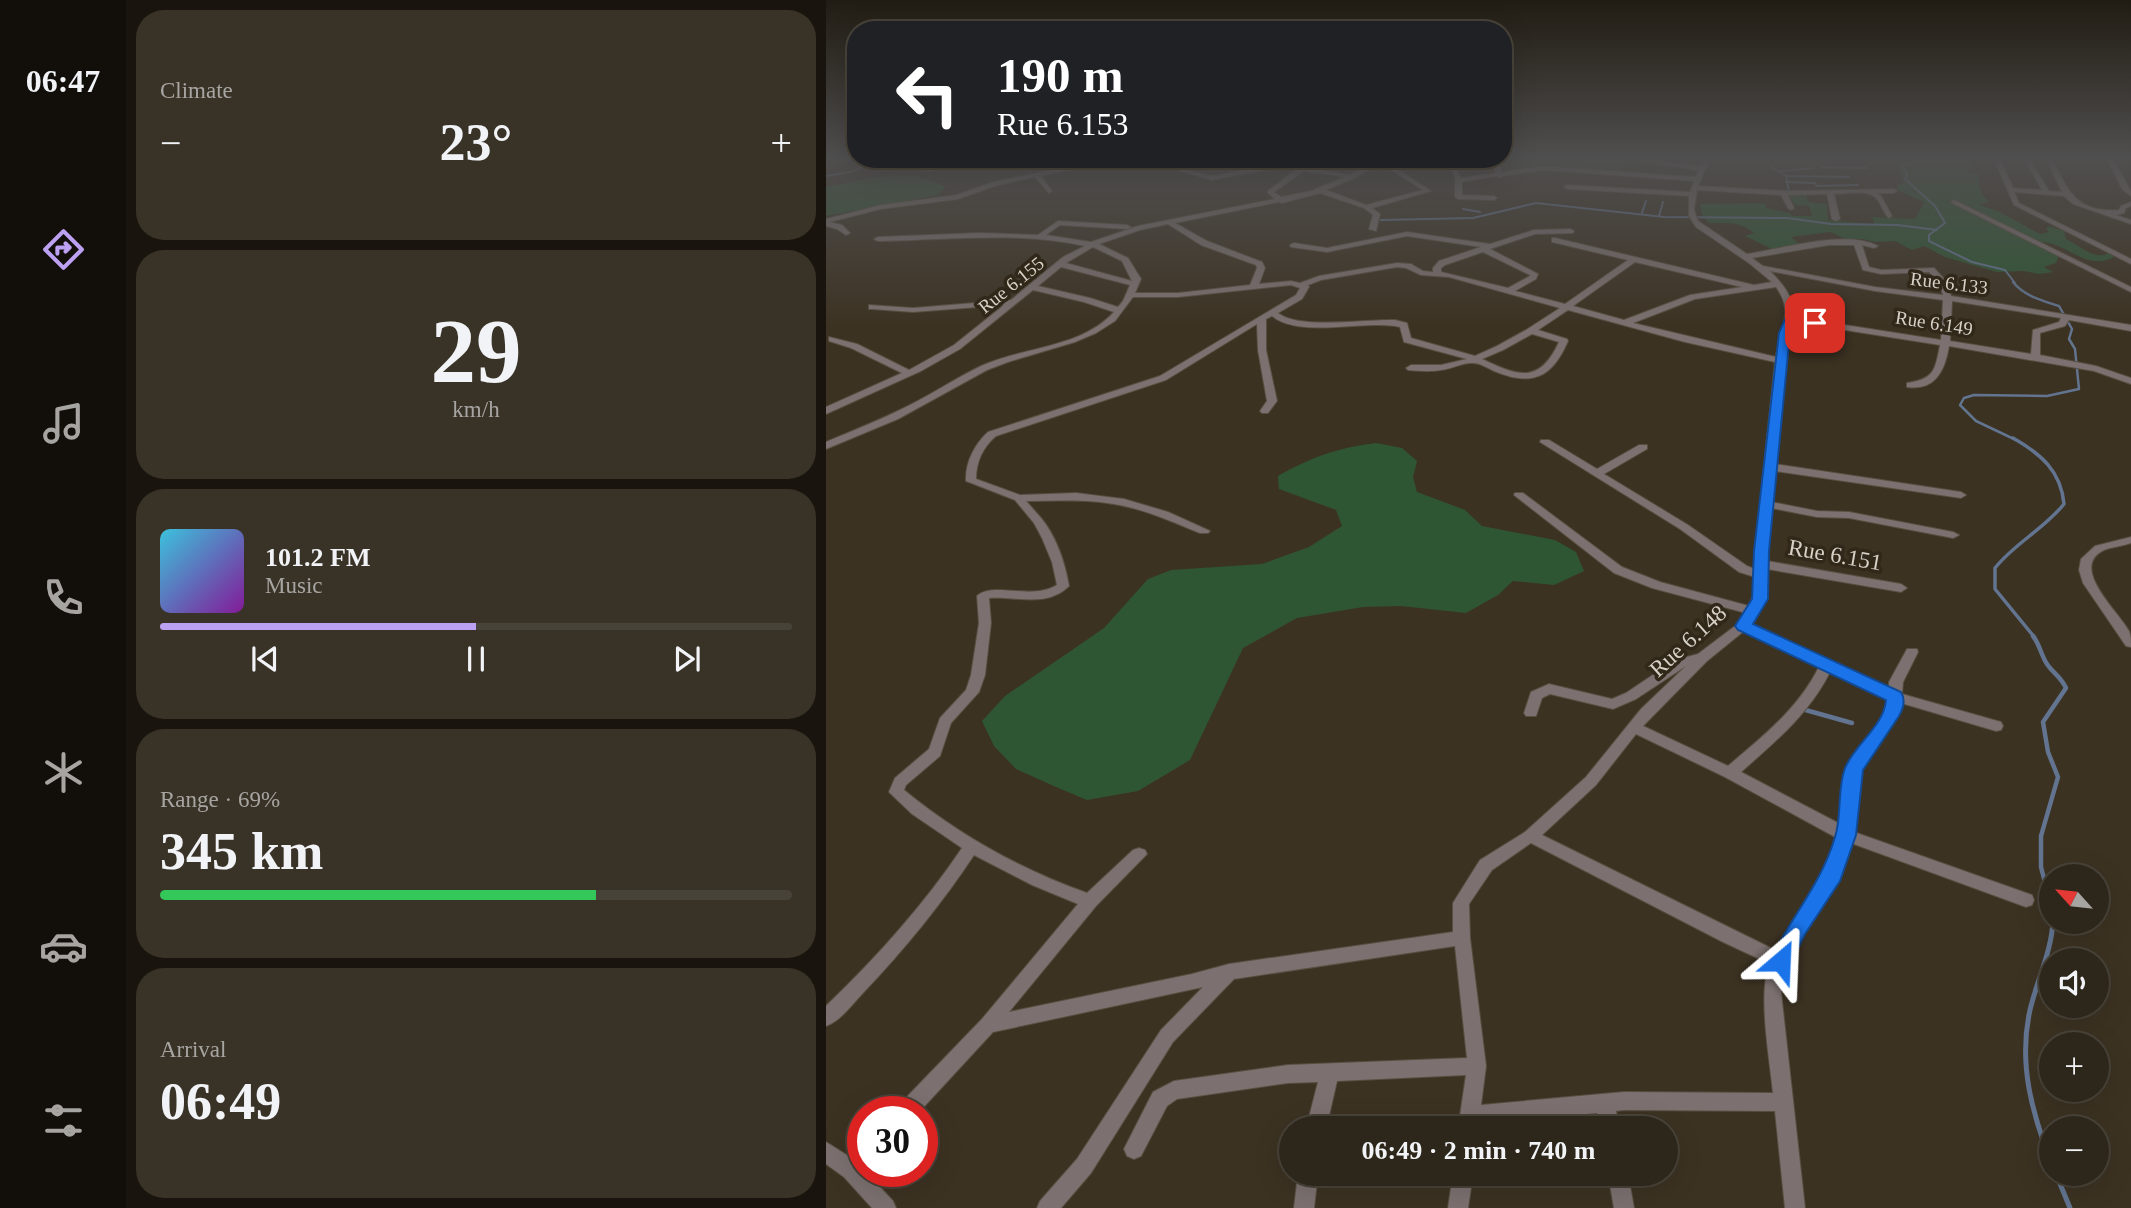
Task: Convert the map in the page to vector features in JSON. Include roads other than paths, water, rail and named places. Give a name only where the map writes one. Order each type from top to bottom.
[{"type":"street","points":[[826,223],[852,215]]},
{"type":"street","name":"Rue 6.155","points":[[826,411],[909,373],[957,347],[1060,264],[1095,243],[1138,228],[1205,215]]},
{"type":"street","points":[[1373,229],[1377,215]]},
{"type":"street","points":[[1693,215],[1703,230],[1764,268],[1786,298],[1790,319]]},
{"type":"street","points":[[1981,215],[2131,290]]},
{"type":"street","points":[[2037,215],[2131,262]]},
{"type":"street","points":[[2112,215],[2131,222]]},
{"type":"street","points":[[1169,222],[1204,243],[1259,264],[1261,268],[1254,286]]},
{"type":"street","points":[[826,223],[839,227],[846,233]]},
{"type":"street","points":[[1041,236],[1055,223],[1138,228]]},
{"type":"street","points":[[1437,273],[1437,268],[1442,263],[1534,232],[1570,230]]},
{"type":"street","points":[[1294,245],[1327,250],[1374,238],[1406,234],[1490,248],[1534,274],[1509,291]]},
{"type":"street","points":[[826,446],[895,416],[984,368],[1071,342],[1088,334],[1120,311],[1132,295],[1136,284],[1137,274],[1129,262],[1095,243],[1041,236],[878,239]]},
{"type":"street","points":[[1555,240],[1751,287]]},
{"type":"street","points":[[1744,257],[1836,242],[1857,242],[1874,246]]},
{"type":"street","points":[[1857,242],[1866,268],[1881,272],[1931,270],[1945,285],[1948,299],[1938,372],[1925,384],[1910,385]]},
{"type":"street","points":[[1411,368],[1435,370],[1475,359],[1510,345],[1634,259]]},
{"type":"street","points":[[1060,264],[1136,284]]},
{"type":"street","points":[[1132,295],[1178,295],[1254,286],[1302,285],[1319,278],[1397,265],[1408,266],[1421,273],[1437,273],[1697,342],[1780,361]]},
{"type":"street","name":"Rue 6.133","points":[[1764,268],[1875,289],[2006,306],[2131,328]]},
{"type":"street","points":[[1627,322],[1693,297],[1777,284]]},
{"type":"street","points":[[1204,531],[1162,513],[1124,502],[1071,496],[1019,499],[971,481],[969,473],[984,439],[992,434],[1061,409],[1163,378],[1216,343],[1299,297],[1305,289],[1302,285]]},
{"type":"street","points":[[1032,287],[1120,311]]},
{"type":"street","points":[[872,307],[913,310],[1012,302]]},
{"type":"street","points":[[1272,312],[1277,318],[1310,325],[1395,323],[1404,326],[1407,340],[1475,359],[1521,376],[1538,374],[1558,354],[1564,341],[1531,331]]},
{"type":"street","points":[[2035,357],[2036,332],[2062,324],[2066,317]]},
{"type":"street","points":[[1262,318],[1261,345],[1272,401],[1265,411]]},
{"type":"street","name":"Rue 6.149","points":[[1790,319],[2072,365]]},
{"type":"street","name":"Rue 6.148","points":[[1470,1116],[1477,1066],[1462,938],[1461,903],[1494,858],[1530,836],[1591,781],[1633,727],[1702,657],[1743,626],[1754,611],[1760,599],[1780,361],[1784,333],[1790,319]]},
{"type":"street","points":[[832,339],[854,346],[909,373]]},
{"type":"street","points":[[2072,365],[2131,382]]},
{"type":"street","name":"Rue 6.151","points":[[1545,442],[1684,527],[1743,569],[1901,588]]},
{"type":"street","points":[[1596,474],[1643,447]]},
{"type":"street","points":[[1771,467],[1961,495]]},
{"type":"street","points":[[1519,495],[1618,570],[1656,585],[1754,611]]},
{"type":"street","points":[[1019,499],[1040,523],[1062,576],[1063,586],[1052,595],[1042,597],[989,593],[983,596],[985,623],[978,675],[971,692],[945,721],[935,752],[900,782],[896,792],[926,818],[972,846],[1047,886],[1090,901]]},
{"type":"street","points":[[1766,505],[1817,514],[1849,515],[1953,535]]},
{"type":"street","points":[[2131,540],[2099,548],[2087,559],[2085,570],[2090,583],[2131,643]]},
{"type":"street","points":[[1743,626],[1895,697],[1996,726]]},
{"type":"street","points":[[1795,1208],[1772,992],[1775,972],[1798,928],[1830,881],[1846,835],[1854,769],[1894,709],[1896,682],[1912,652]]},
{"type":"street","points":[[1531,713],[1536,695],[1549,689],[1613,704],[1680,663],[1702,657]]},
{"type":"street","points":[[1730,773],[1795,715],[1811,697],[1826,667]]},
{"type":"street","points":[[1633,727],[1730,773],[1846,835],[2026,900]]},
{"type":"street","points":[[1530,836],[1781,961]]},
{"type":"street","points":[[826,1018],[879,967],[942,893],[972,846]]},
{"type":"street","points":[[921,1096],[988,1025],[1090,901],[1139,854]]},
{"type":"street","points":[[988,1025],[1229,972],[1462,938]]},
{"type":"street","points":[[1047,1208],[1084,1166],[1167,1036],[1229,972]]},
{"type":"street","points":[[1134,1149],[1160,1099],[1174,1090],[1287,1074],[1477,1066]]},
{"type":"street","points":[[1320,1116],[1330,1073]]},
{"type":"street","points":[[1512,1116],[1605,1103],[1717,1100],[1783,1102]]},
{"type":"street","points":[[1605,1103],[1608,1116]]},
{"type":"street","points":[[826,1152],[847,1160]]},
{"type":"street","points":[[1304,1208],[1307,1186]]},
{"type":"street","points":[[1458,1186],[1458,1208]]},
{"type":"street","points":[[1620,1186],[1624,1208]]},
{"type":"street","points":[[872,1187],[886,1208]]},
{"type":"waterway","points":[[1381,220],[1473,218],[1484,215]]},
{"type":"waterway","points":[[1649,215],[1787,218],[1831,224],[1897,225],[1936,230]]},
{"type":"waterway","points":[[1936,230],[1945,223],[1941,215]]},
{"type":"waterway","points":[[1936,230],[1929,235],[1929,241],[1972,262],[2005,270],[2015,283]]},
{"type":"waterway","points":[[2013,282],[2028,294],[2059,306],[2072,329],[2069,339],[2075,349],[2079,389],[2047,396],[1974,395],[1964,398],[1960,405],[1976,421],[2016,440]]},
{"type":"waterway","points":[[2013,438],[2032,450],[2048,465],[2059,482],[2064,504],[1995,568],[1995,589],[2035,638]]},
{"type":"waterway","points":[[2033,636],[2047,664],[2066,688],[2043,722],[2048,752],[2058,777],[2041,836],[2041,864]]},
{"type":"waterway","points":[[1802,709],[1852,723]]},
{"type":"waterway","points":[[2039,1128],[2026,1068],[2027,1030],[2052,934]]},
{"type":"waterway","points":[[2061,1186],[2070,1208]]}]
